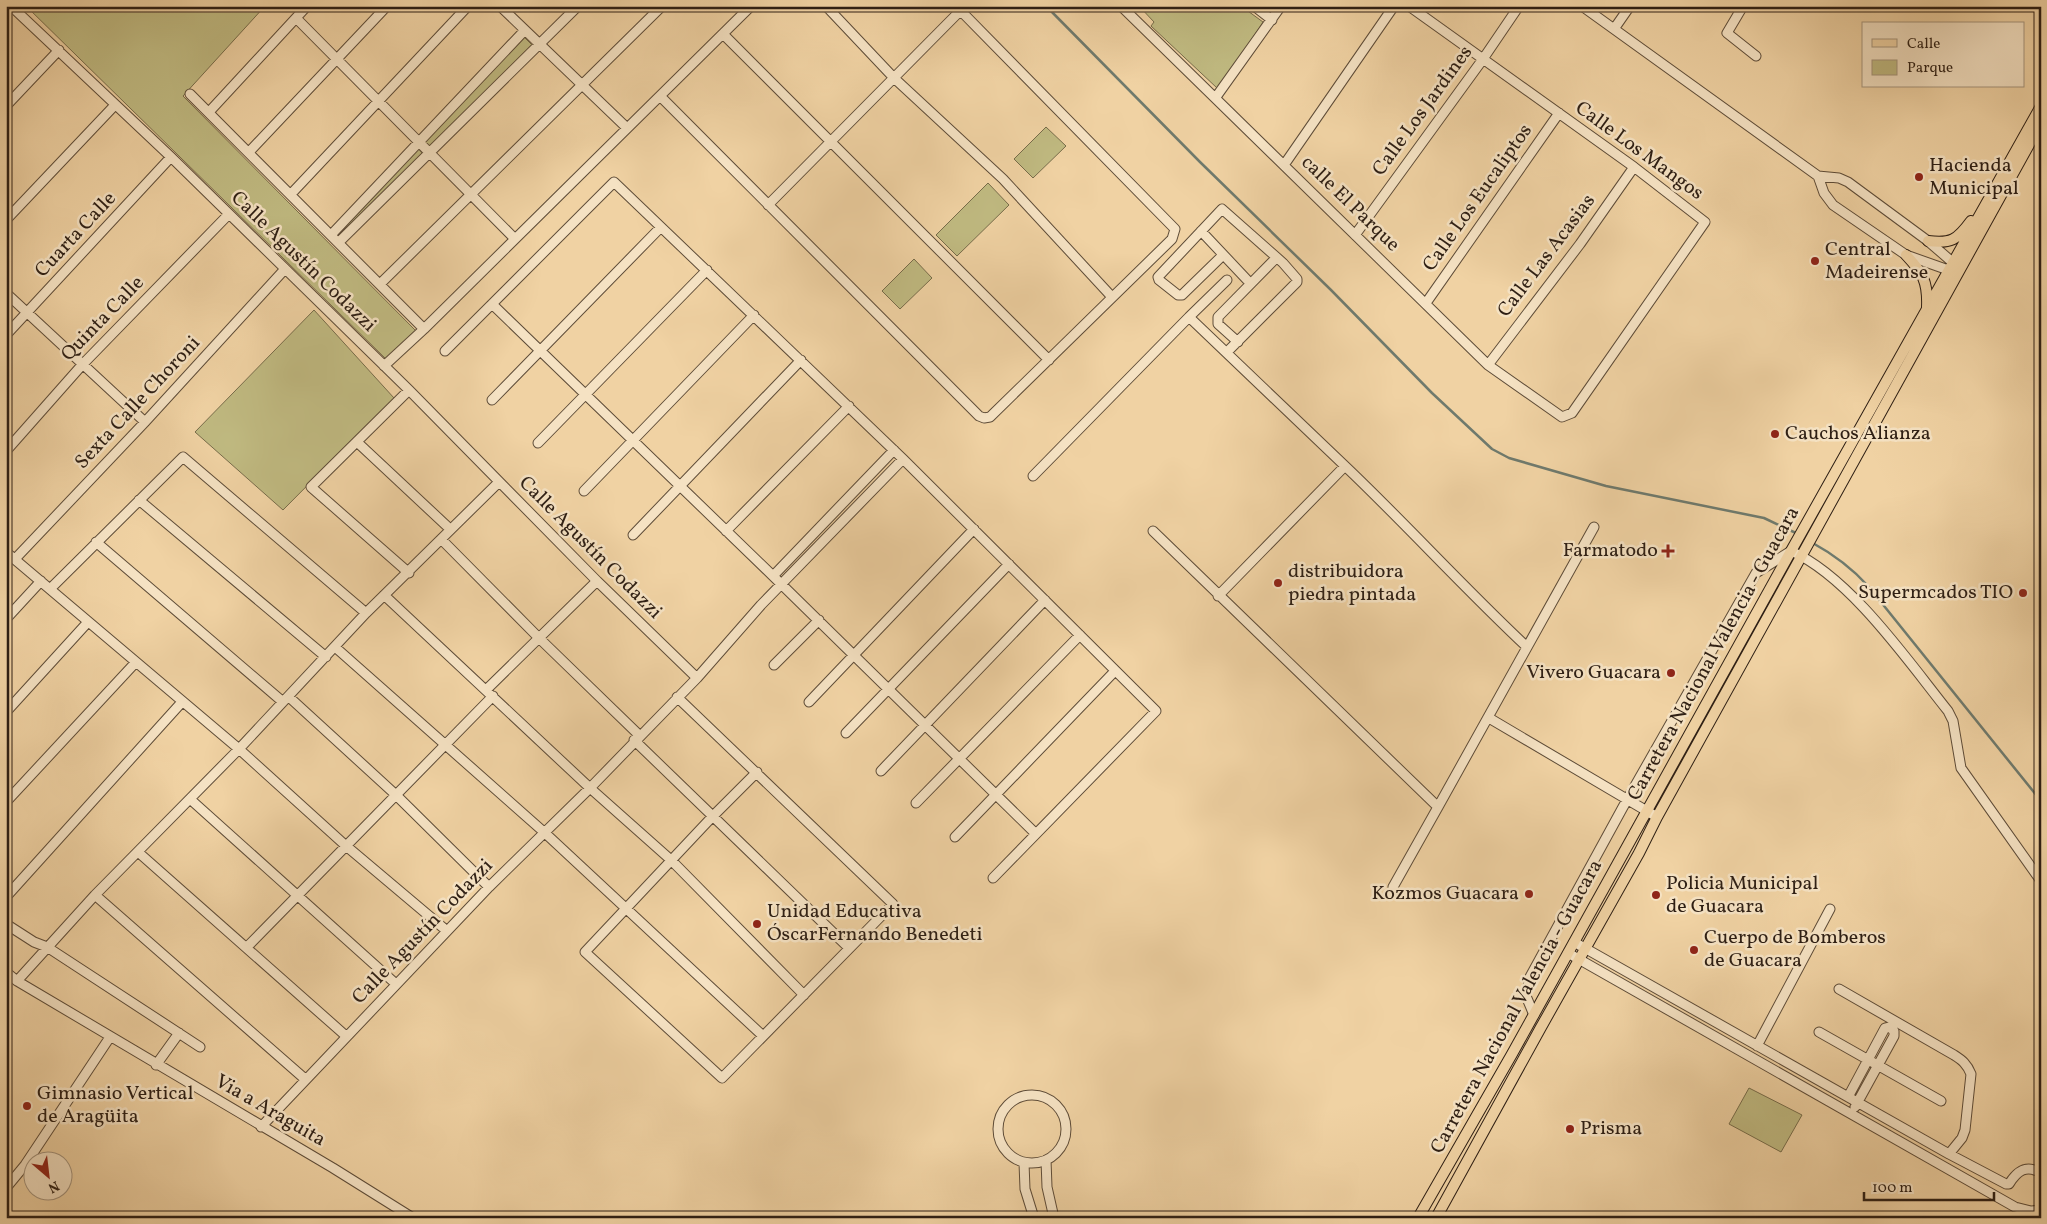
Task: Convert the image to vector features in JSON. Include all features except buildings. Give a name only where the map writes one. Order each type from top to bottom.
[{"type":"main road","name":"Carretera Nacional Valencia - Guacara","points":[[1436,1218],[1813,536],[1955,269],[1999,181],[2041,106]]},
{"type":"main road","name":"Carretera Nacional Valencia - Guacara","points":[[1418,1218],[1927,310],[1955,269],[2041,123]]},
{"type":"main road","points":[[1928,241],[1947,242],[1958,237],[1999,181]]},
{"type":"main road","points":[[1906,255],[1924,278],[1928,290],[1927,310]]},
{"type":"street","name":"Calle Agustín Codazzi","points":[[11,6],[171,157],[409,390],[597,581],[696,678],[590,788],[447,931],[261,1127]]},
{"type":"street","points":[[209,112],[307,6]]},
{"type":"street","points":[[249,152],[387,6]]},
{"type":"street","points":[[291,194],[468,6]]},
{"type":"street","points":[[500,6],[627,128]]},
{"type":"street","points":[[338,242],[578,6]]},
{"type":"street","points":[[380,284],[662,6]]},
{"type":"street","points":[[826,6],[894,78],[1002,179],[1112,297]]},
{"type":"street","name":"calle El Parque","points":[[1122,6],[1488,365],[1562,417]]},
{"type":"street","points":[[1254,6],[1272,20]]},
{"type":"street","points":[[1216,97],[1282,6]]},
{"type":"street","points":[[1284,165],[1394,6]]},
{"type":"street","points":[[1409,6],[1480,56]]},
{"type":"street","name":"Calle Los Jardines","points":[[1355,235],[1480,56],[1518,6]]},
{"type":"street","points":[[1582,6],[1818,176],[1839,178],[1848,182],[1928,241],[1955,269]]},
{"type":"street","points":[[1614,29],[1630,6]]},
{"type":"street","points":[[1743,6],[1727,33],[1756,56]]},
{"type":"street","points":[[384,366],[424,329],[723,34],[745,8]]},
{"type":"street","points":[[660,96],[768,205],[979,416],[984,418],[990,417],[1172,239],[1175,228],[958,8],[894,78],[768,205]]},
{"type":"street","points":[[296,18],[515,239]]},
{"type":"street","points":[[331,235],[524,30]]},
{"type":"street","points":[[723,34],[1049,360]]},
{"type":"street","points":[[6,106],[59,50]]},
{"type":"street","name":"Calle Los Mangos","points":[[1480,56],[1634,167],[1705,222],[1572,413],[1562,417]]},
{"type":"street","points":[[190,94],[424,329]]},
{"type":"street","points":[[6,220],[116,104]]},
{"type":"street","name":"Calle Los Eucaliptos","points":[[1426,303],[1559,114]]},
{"type":"street","name":"Cuarta Calle","points":[[6,336],[171,157]]},
{"type":"street","name":"Calle Las Acasias","points":[[1488,365],[1580,244],[1634,167]]},
{"type":"street","points":[[1818,176],[1824,193],[1833,205],[1906,255],[1955,269]]},
{"type":"street","points":[[445,351],[614,182],[903,458],[1156,711],[992,878]]},
{"type":"street","points":[[1223,255],[1182,295],[1178,295],[1160,282],[1158,277],[1220,210],[1224,210],[1296,276],[1297,282],[1227,352]]},
{"type":"street","name":"Quinta Calle","points":[[6,451],[82,365],[229,214]]},
{"type":"street","points":[[492,400],[661,226]]},
{"type":"street","points":[[1201,231],[1250,283]]},
{"type":"street","points":[[1238,342],[1216,320],[1276,258]]},
{"type":"street","name":"Sexta Calle Choroni","points":[[15,559],[145,422],[285,269]]},
{"type":"street","points":[[538,443],[707,270]]},
{"type":"street","points":[[1033,476],[1227,280]]},
{"type":"street","points":[[6,293],[145,422]]},
{"type":"street","points":[[492,304],[819,620],[1035,833]]},
{"type":"street","points":[[584,492],[754,315]]},
{"type":"street","points":[[1189,317],[1404,522],[1489,612],[1527,647]]},
{"type":"street","points":[[633,535],[801,360]]},
{"type":"street","points":[[409,390],[311,487],[409,573]]},
{"type":"street","points":[[726,531],[849,406]]},
{"type":"street","points":[[357,442],[450,529]]},
{"type":"street","points":[[773,576],[894,450]]},
{"type":"street","points":[[50,589],[183,456],[366,613]]},
{"type":"street","points":[[696,678],[782,584],[903,458]]},
{"type":"street","points":[[1218,596],[1345,466]]},
{"type":"street","points":[[17,981],[95,895],[239,749],[366,613],[409,573],[450,529],[499,482]]},
{"type":"street","points":[[139,500],[326,657]]},
{"type":"street","points":[[1393,887],[1594,527]]},
{"type":"street","points":[[809,702],[974,529]]},
{"type":"street","points":[[1153,531],[1438,808]]},
{"type":"street","points":[[441,539],[712,817],[849,948]]},
{"type":"street","points":[[96,542],[286,699],[396,795],[490,887]]},
{"type":"street","points":[[1534,1014],[1526,996],[1530,977],[1627,799],[1756,573],[1791,551],[1804,552],[1846,590],[1900,651],[1951,716],[1961,768],[2041,881]]},
{"type":"street","points":[[6,552],[239,749],[345,846],[447,931]]},
{"type":"street","points":[[846,734],[1009,564]]},
{"type":"street","points":[[6,619],[41,581]]},
{"type":"street","points":[[247,947],[445,746],[489,693],[597,581]]},
{"type":"street","points":[[384,595],[590,788],[671,860],[804,995]]},
{"type":"street","points":[[881,771],[1045,600]]},
{"type":"street","points":[[774,665],[819,620]]},
{"type":"street","points":[[6,712],[88,622]]},
{"type":"street","points":[[916,803],[1080,635]]},
{"type":"street","points":[[335,647],[544,832],[763,1036]]},
{"type":"street","points":[[6,802],[136,662]]},
{"type":"street","points":[[955,837],[1115,670]]},
{"type":"street","points":[[677,697],[757,772],[892,904],[722,1078],[585,952],[757,772]]},
{"type":"street","points":[[6,896],[182,702]]},
{"type":"street","points":[[1489,718],[1657,817]]},
{"type":"street","points":[[190,799],[396,984]]},
{"type":"street","points":[[138,852],[346,1036]]},
{"type":"street","points":[[95,895],[305,1079]]},
{"type":"street","points":[[1756,1046],[1830,909]]},
{"type":"street","points":[[6,924],[34,942],[47,947],[200,1047]]},
{"type":"street","points":[[1574,942],[1756,1046],[2008,1185],[2015,1174],[2021,1170],[2029,1168],[2041,1173]]},
{"type":"street","points":[[1568,953],[2015,1207],[2031,1211],[2041,1210]]},
{"type":"street","name":"Via a Araguita","points":[[6,972],[17,981],[348,1177],[413,1218]]},
{"type":"street","points":[[1839,989],[1954,1054],[1968,1067],[1970,1074],[1964,1134],[1949,1154]]},
{"type":"street","points":[[1848,1097],[1886,1027],[1889,1027],[1894,1031],[1894,1036],[1851,1114]]},
{"type":"street","points":[[1819,1032],[1941,1101]]},
{"type":"street","points":[[156,1065],[179,1033]]},
{"type":"street","points":[[6,1188],[25,1165],[110,1037]]},
{"type":"street","points":[[1035,1095],[1047,1098],[1057,1106],[1064,1116],[1066,1129],[1064,1142],[1057,1152],[1046,1160],[1024,1162],[1012,1157],[1003,1148],[998,1136],[998,1124],[1002,1112],[1010,1102],[1022,1096],[1035,1095]]},
{"type":"street","points":[[1046,1160],[1047,1187],[1054,1218]]},
{"type":"street","points":[[1024,1162],[1025,1189],[1034,1218]]},
{"type":"green space","points":[[26,6],[265,6],[183,96],[416,331],[386,359]]},
{"type":"green space","points":[[1139,6],[1241,6],[1263,22],[1221,86],[1217,88],[1151,26],[1154,22]]},
{"type":"green space","points":[[524,37],[532,45],[430,147],[424,141]]},
{"type":"green space","points":[[1046,127],[1066,146],[1033,178],[1014,159]]},
{"type":"green space","points":[[418,148],[422,153],[339,236],[337,234]]},
{"type":"green space","points":[[988,183],[1009,205],[957,256],[936,235]]},
{"type":"green space","points":[[914,259],[932,278],[900,309],[882,291]]},
{"type":"green space","points":[[314,310],[394,398],[283,510],[195,432]]},
{"type":"green space","points":[[1749,1088],[1802,1115],[1781,1152],[1729,1124]]},
{"type":"waterway","points":[[1046,6],[1432,393],[1492,449],[1509,458],[1606,486],[1764,518],[1798,534]]},
{"type":"waterway","points":[[1811,542],[1841,561],[1868,586],[2041,801]]},
{"type":"place","name":"Hacienda Municipal","points":[[1919,177]]},
{"type":"place","name":"Central Madeirense","points":[[1815,261]]},
{"type":"place","name":"Cauchos Alianza","points":[[1775,434]]},
{"type":"place","name":"Farmatodo","points":[[1668,551]]},
{"type":"place","name":"distribuidora piedra pintada","points":[[1278,583]]},
{"type":"place","name":"Supermcados TIO","points":[[2023,593]]},
{"type":"place","name":"Vivero Guacara","points":[[1671,673]]},
{"type":"place","name":"Kozmos Guacara","points":[[1529,894]]},
{"type":"place","name":"Policia Municipal de Guacara","points":[[1656,895]]},
{"type":"place","name":"Unidad Educativa ÓscarFernando Benedeti","points":[[757,924]]},
{"type":"place","name":"Cuerpo de Bomberos de Guacara","points":[[1694,950]]},
{"type":"place","name":"Gimnasio Vertical de Aragüita","points":[[27,1106]]},
{"type":"place","name":"Prisma","points":[[1570,1129]]}]
